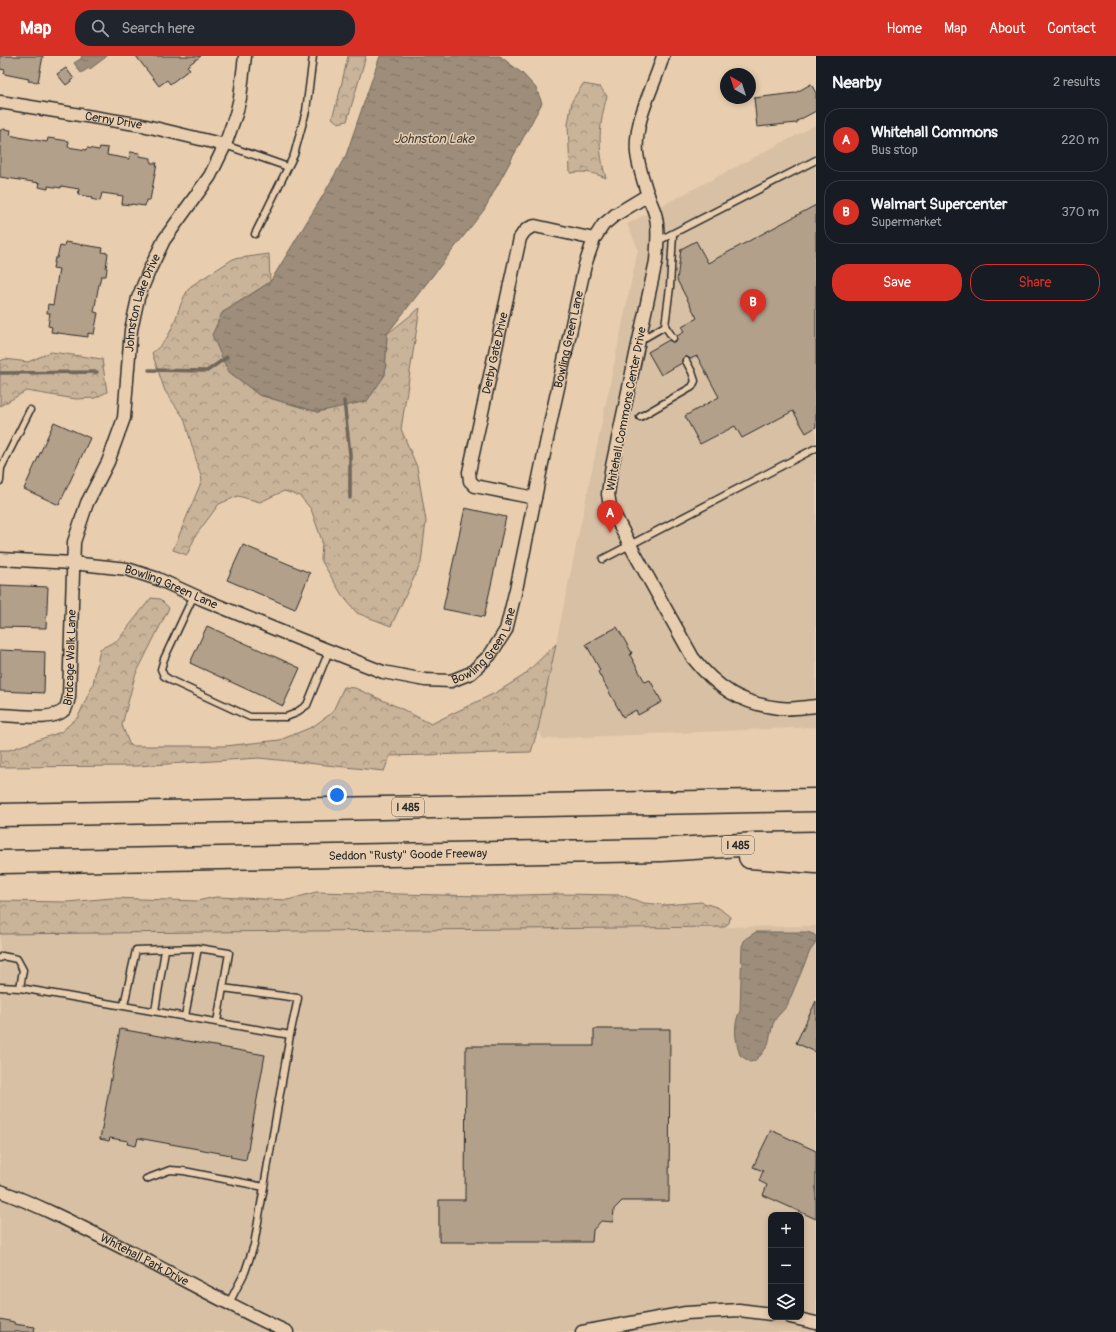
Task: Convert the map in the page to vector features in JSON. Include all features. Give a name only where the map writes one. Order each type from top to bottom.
[{"type":"highway","name":"I 485","points":[[0,815],[816,800]]},
{"type":"highway","name":"Seddon \"Rusty\" Goode Freeway","points":[[0,862],[661,850],[756,844],[816,844]]},
{"type":"highway","points":[[661,850],[816,862]]},
{"type":"street","name":"Johnston Lake Drive","points":[[72,563],[74,542],[87,503],[108,462],[124,418],[131,330],[138,298],[164,240],[210,176],[225,145],[237,109],[245,56]]},
{"type":"street","name":"Whitehall Commons Center Drive","points":[[663,56],[638,127],[637,154],[648,196],[656,218],[658,241],[656,261],[608,494],[610,506],[693,658],[703,671],[734,696],[753,704],[780,709],[816,706]]},
{"type":"street","name":"Cerny Drive","points":[[0,102],[142,125],[225,145]]},
{"type":"street","name":"Bowling Green Lane","points":[[0,559],[72,563],[127,569],[158,579],[329,651],[383,672],[425,680],[451,681],[472,673],[490,655],[506,630],[517,585],[534,498],[585,264],[594,239],[603,225],[609,220],[648,196]]},
{"type":"street","name":"Derby Gate Drive","points":[[534,498],[475,486],[470,481],[469,472],[520,238],[524,231],[535,226],[594,239]]},
{"type":"street","name":"Birdcage Walk Lane","points":[[0,715],[46,716],[59,713],[66,708],[69,697],[72,563]]},
{"type":"street","name":"Whitehall Park Drive","points":[[0,1191],[72,1222],[229,1304],[287,1332]]},
{"type":"street","points":[[582,1332],[686,1313],[739,1310],[768,1314]]},
{"type":"street","points":[[801,1320],[816,1324]]},
{"type":"lane","points":[[255,234],[294,155],[306,111],[313,56]]},
{"type":"lane","points":[[225,145],[288,167]]},
{"type":"lane","points":[[658,241],[816,160]]},
{"type":"lane","points":[[673,234],[670,287],[665,326],[673,338]]},
{"type":"lane","points":[[639,341],[665,326]]},
{"type":"lane","points":[[640,417],[692,387],[695,381],[686,361]]},
{"type":"lane","points":[[0,481],[0,468],[30,410]]},
{"type":"lane","points":[[603,559],[816,448]]},
{"type":"lane","points":[[194,595],[164,659],[161,669],[164,676],[250,717],[286,716],[300,711],[308,705],[329,651]]},
{"type":"lane","points":[[185,1016],[198,948]]},
{"type":"lane","points":[[124,1005],[136,950],[198,948],[229,953],[217,1022]]},
{"type":"lane","points":[[155,1011],[165,950]]},
{"type":"lane","points":[[0,958],[2,956],[17,959],[23,970],[20,988]]},
{"type":"lane","points":[[0,987],[20,988],[124,1005],[290,1035]]},
{"type":"lane","points":[[223,988],[298,998],[290,1035],[254,1245],[245,1272],[229,1304]]},
{"type":"lane","points":[[146,1179],[162,1172],[177,1170],[264,1187]]},
{"type":"shaded area","points":[[816,125],[816,727],[543,739],[538,729],[638,249],[627,224]]},
{"type":"shaded area","points":[[816,926],[816,1332],[0,1332],[0,934]]},
{"type":"green space","points":[[348,56],[366,56],[347,121],[338,123],[332,118]]},
{"type":"green space","points":[[583,84],[600,87],[607,96],[602,117],[600,137],[601,157],[606,178],[588,172],[570,173],[568,124],[572,101]]},
{"type":"green space","points":[[269,254],[270,282],[222,313],[228,371],[259,395],[318,412],[385,375],[387,334],[420,308],[401,429],[417,467],[426,521],[421,563],[391,626],[357,613],[342,595],[321,560],[322,541],[311,509],[300,496],[284,491],[260,502],[238,496],[219,504],[196,535],[187,555],[173,550],[202,480],[184,418],[165,391],[152,353],[162,344],[168,335],[184,297],[191,286],[233,259]]},
{"type":"green space","points":[[51,352],[102,359],[107,392],[95,398],[76,399],[26,391],[0,406],[0,361],[5,359],[28,362]]},
{"type":"green space","points":[[151,598],[160,599],[169,608],[135,676],[122,725],[130,746],[225,746],[280,740],[312,727],[332,713],[344,687],[355,688],[398,707],[431,724],[497,692],[523,676],[556,644],[538,729],[531,752],[390,756],[384,771],[259,758],[137,766],[0,767],[0,750],[9,750],[61,732],[78,717],[93,684],[100,649],[118,640]]},
{"type":"green space","points":[[316,892],[483,896],[562,894],[621,895],[644,903],[665,905],[701,902],[719,908],[730,917],[729,923],[724,927],[0,934],[0,901],[67,902],[112,898],[197,901],[216,897],[288,900]]},
{"type":"water","points":[[81,56],[106,57],[90,69],[89,68],[81,73],[74,63],[82,58]]},
{"type":"water","name":"Johnston Lake","points":[[380,56],[500,56],[523,74],[536,88],[542,103],[484,210],[387,334],[385,375],[367,401],[318,412],[259,395],[228,371],[212,335],[222,313],[270,282],[322,197],[346,155]]},
{"type":"water","points":[[756,932],[807,932],[816,936],[816,943],[810,951],[787,1006],[776,1018],[773,1024],[768,1045],[761,1055],[754,1061],[750,1062],[740,1055],[736,1038],[736,1021],[740,1011],[742,946],[745,939]]},
{"type":"building","points":[[0,56],[43,56],[38,82],[28,81],[29,79],[4,74],[5,70],[0,69]]},
{"type":"building","points":[[136,56],[201,56],[187,66],[190,69],[170,84],[167,80],[159,86]]},
{"type":"building","points":[[66,68],[74,79],[66,85],[57,74]]},
{"type":"building","points":[[811,84],[816,93],[816,111],[797,121],[797,123],[757,127],[755,104],[756,104],[756,98],[795,93]]},
{"type":"building","points":[[0,130],[11,130],[10,135],[23,138],[47,142],[48,138],[69,141],[68,147],[86,150],[87,148],[99,150],[100,147],[108,148],[107,155],[129,159],[130,152],[140,153],[139,156],[151,158],[151,163],[157,163],[150,200],[146,200],[145,206],[122,204],[123,196],[102,193],[100,201],[91,199],[92,197],[78,195],[79,189],[61,186],[61,188],[48,186],[48,189],[39,187],[40,183],[0,177]]},
{"type":"building","points":[[816,205],[816,427],[806,433],[793,411],[742,438],[735,426],[700,444],[685,416],[719,397],[697,356],[690,359],[688,357],[684,357],[682,359],[682,363],[661,375],[648,352],[669,340],[673,342],[676,341],[677,336],[684,332],[682,327],[697,318],[677,280],[681,249],[696,241],[708,263]]},
{"type":"building","points":[[65,242],[103,248],[102,252],[108,253],[106,276],[101,276],[94,312],[98,313],[94,334],[88,333],[88,337],[51,332],[52,327],[48,326],[50,313],[47,313],[48,304],[53,305],[59,269],[53,268],[55,258],[57,258],[60,246],[64,247]]},
{"type":"building","points":[[54,422],[90,438],[59,505],[24,489]]},
{"type":"building","points":[[465,508],[506,517],[484,617],[443,609]]},
{"type":"building","points":[[243,545],[310,573],[295,609],[227,580]]},
{"type":"building","points":[[0,585],[48,587],[46,628],[0,627]]},
{"type":"building","points":[[207,626],[300,668],[283,706],[190,663]]},
{"type":"building","points":[[617,627],[632,653],[630,655],[645,682],[650,680],[662,702],[638,715],[636,710],[623,717],[598,672],[600,670],[586,644]]},
{"type":"building","points":[[0,650],[45,652],[44,693],[0,691]]},
{"type":"building","points":[[816,1001],[816,1052],[796,1043]]},
{"type":"building","points":[[120,1029],[265,1055],[246,1160],[230,1157],[231,1155],[138,1138],[136,1146],[127,1144],[128,1141],[110,1138],[109,1141],[100,1139]]},
{"type":"building","points":[[594,1029],[670,1029],[669,1201],[622,1201],[614,1209],[613,1222],[601,1221],[593,1230],[592,1242],[439,1242],[439,1200],[465,1200],[466,1046],[594,1046]]},
{"type":"building","points":[[771,1130],[816,1151],[816,1219],[804,1214],[804,1212],[801,1212],[763,1195],[767,1185],[759,1181],[763,1171],[753,1167]]},
{"type":"building","points":[[0,1319],[14,1322],[14,1324],[35,1327],[34,1332],[0,1332]]},
{"type":"waterway","points":[[149,370],[207,371],[227,357]]},
{"type":"waterway","points":[[0,373],[97,372]]},
{"type":"waterway","points":[[344,401],[350,454],[350,498]]},
{"type":"place","name":"Walmart Supercenter","points":[[753,322]]},
{"type":"place","name":"Whitehall Commons","points":[[610,533]]}]
